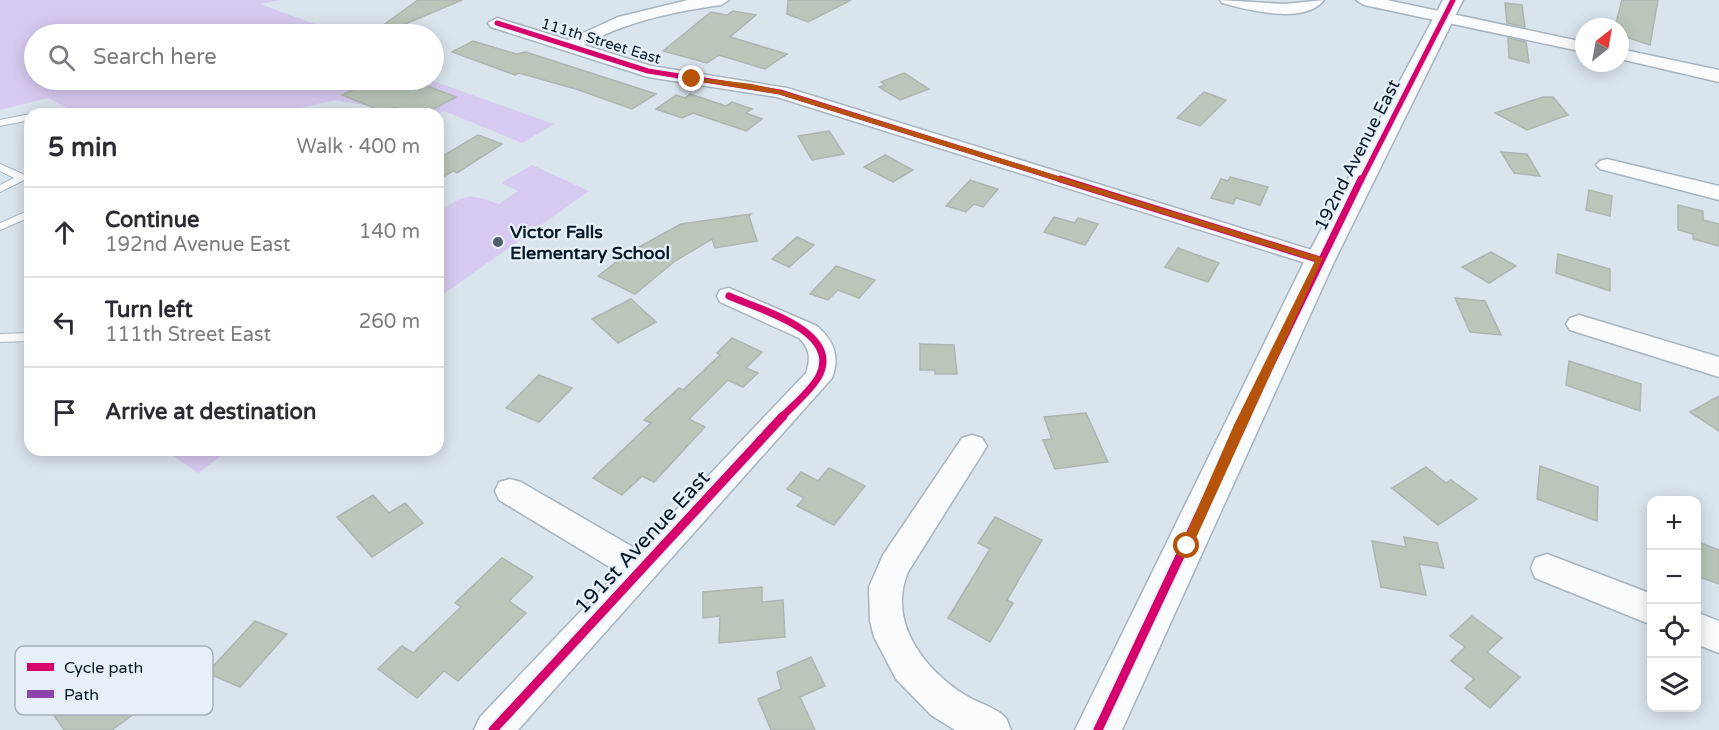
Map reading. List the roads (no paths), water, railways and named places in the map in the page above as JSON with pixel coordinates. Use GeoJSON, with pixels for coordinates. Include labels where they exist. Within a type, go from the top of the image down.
{"type":"FeatureCollection","features":[{"type":"Feature","properties":{"kind":"street"},"geometry":{"type":"LineString","coordinates":[[570,46],[596,32],[637,16],[721,0]]}},
{"type":"Feature","properties":{"kind":"street"},"geometry":{"type":"LineString","coordinates":[[1228,0],[1281,8],[1304,6],[1316,0]]}},
{"type":"Feature","properties":{"kind":"street"},"geometry":{"type":"LineString","coordinates":[[1364,0],[1449,8],[1575,44]]}},
{"type":"Feature","properties":{"kind":"street","name":"192nd Avenue East"},"geometry":{"type":"LineString","coordinates":[[1098,730],[1320,260],[1449,8]]}},
{"type":"Feature","properties":{"kind":"street","name":"111th Street East"},"geometry":{"type":"LineString","coordinates":[[497,23],[648,71],[780,92],[1320,260]]}},
{"type":"Feature","properties":{"kind":"street"},"geometry":{"type":"LineString","coordinates":[[1629,56],[1719,76]]}},
{"type":"Feature","properties":{"kind":"street"},"geometry":{"type":"LineString","coordinates":[[1607,165],[1719,193]]}},
{"type":"Feature","properties":{"kind":"street","name":"191st Avenue East"},"geometry":{"type":"LineString","coordinates":[[493,730],[818,378],[825,363],[824,352],[818,341],[808,332],[729,296]]}},
{"type":"Feature","properties":{"kind":"street"},"geometry":{"type":"LineString","coordinates":[[1579,324],[1719,367]]}},
{"type":"Feature","properties":{"kind":"street"},"geometry":{"type":"LineString","coordinates":[[972,446],[895,565],[886,587],[886,609],[889,631],[904,663],[922,684],[945,703],[992,730]]}},
{"type":"Feature","properties":{"kind":"street"},"geometry":{"type":"LineString","coordinates":[[510,491],[641,569]]}},
{"type":"Feature","properties":{"kind":"street"},"geometry":{"type":"LineString","coordinates":[[1547,568],[1647,608]]}},
{"type":"Feature","properties":{"kind":"street"},"geometry":{"type":"LineString","coordinates":[[1701,630],[1719,637]]}},
{"type":"Feature","properties":{"kind":"lane"},"geometry":{"type":"LineString","coordinates":[[0,123],[24,118]]}},
{"type":"Feature","properties":{"kind":"lane"},"geometry":{"type":"LineString","coordinates":[[0,167],[23,178],[0,189]]}},
{"type":"Feature","properties":{"kind":"lane"},"geometry":{"type":"LineString","coordinates":[[0,227],[24,216]]}},
{"type":"Feature","properties":{"kind":"lane"},"geometry":{"type":"LineString","coordinates":[[0,338],[24,337]]}},
{"type":"Feature","properties":{"kind":"place","name":"Victor Falls Elementary School"},"geometry":{"type":"Point","coordinates":[498,242]}}]}
